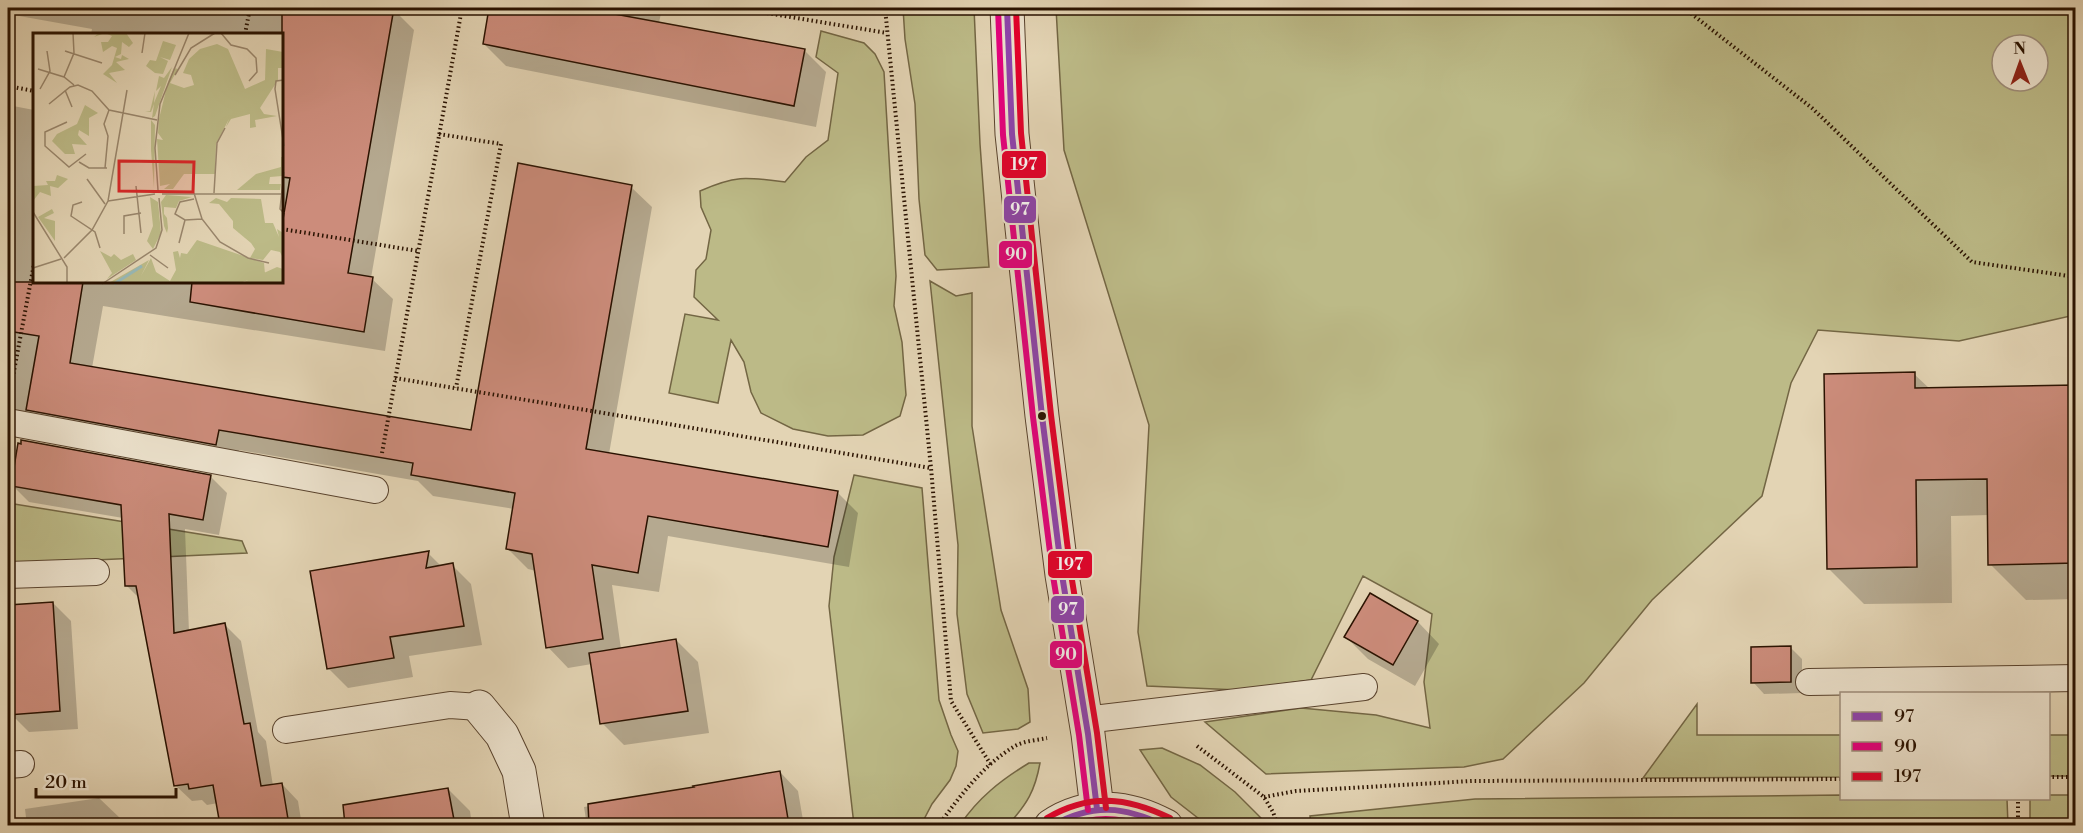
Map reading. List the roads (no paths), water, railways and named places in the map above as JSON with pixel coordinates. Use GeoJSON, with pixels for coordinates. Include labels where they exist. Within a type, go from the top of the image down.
{"type":"FeatureCollection","features":[{"type":"Feature","properties":{"kind":"street"},"geometry":{"type":"LineString","coordinates":[[1007,8],[1012,134],[1042,416],[1062,575],[1097,809]]}},
{"type":"Feature","properties":{"kind":"street"},"geometry":{"type":"LineString","coordinates":[[479,707],[502,735],[519,771],[528,825]]}},
{"type":"Feature","properties":{"kind":"street"},"geometry":{"type":"LineString","coordinates":[[1051,825],[1077,812],[1115,808],[1133,811],[1166,825]]}},
{"type":"Feature","properties":{"kind":"lane"},"geometry":{"type":"LineString","coordinates":[[8,422],[375,490]]}},
{"type":"Feature","properties":{"kind":"lane"},"geometry":{"type":"LineString","coordinates":[[8,575],[96,572]]}},
{"type":"Feature","properties":{"kind":"lane"},"geometry":{"type":"LineString","coordinates":[[1809,682],[2076,678]]}},
{"type":"Feature","properties":{"kind":"lane"},"geometry":{"type":"LineString","coordinates":[[1085,720],[1364,687]]}},
{"type":"Feature","properties":{"kind":"lane"},"geometry":{"type":"LineString","coordinates":[[286,730],[450,705],[479,707]]}}]}
